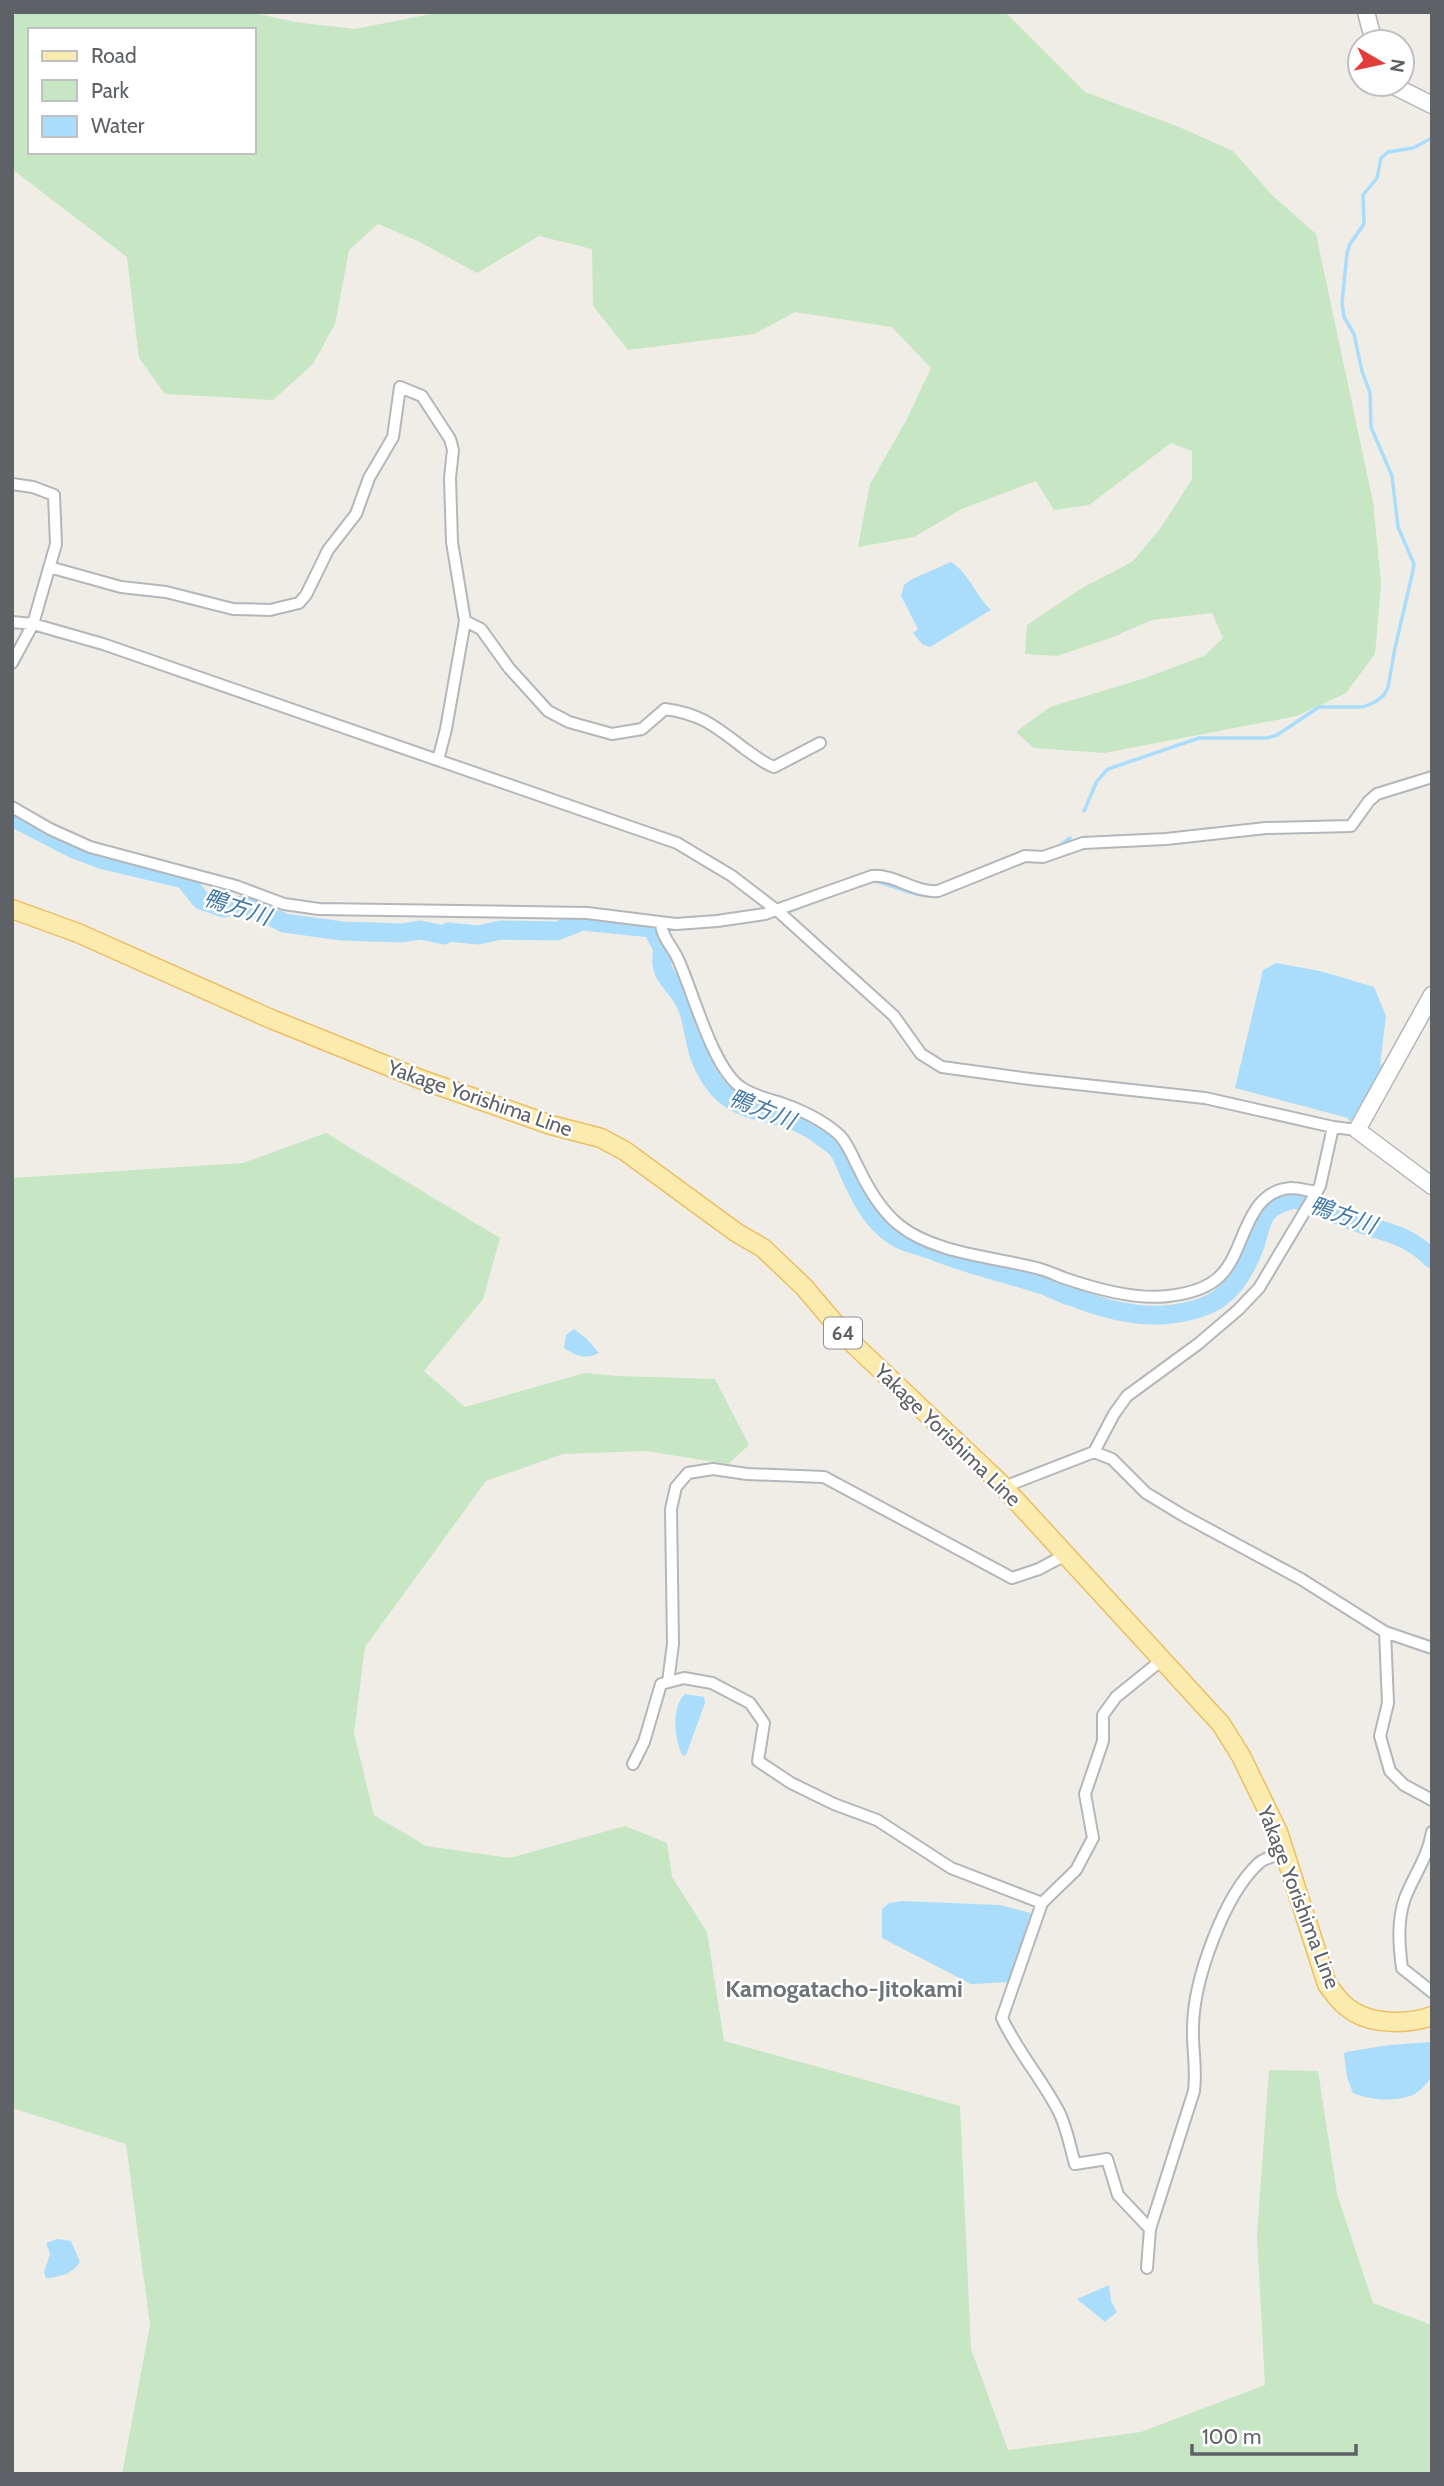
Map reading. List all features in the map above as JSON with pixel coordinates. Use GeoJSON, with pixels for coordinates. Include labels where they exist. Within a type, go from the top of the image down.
{"type":"FeatureCollection","features":[{"type":"Feature","properties":{"kind":"main road"},"geometry":{"type":"LineString","coordinates":[[1416,97],[1432,105]]}},
{"type":"Feature","properties":{"kind":"main road","name":"Yakage Yorishima Line"},"geometry":{"type":"LineString","coordinates":[[12,909],[88,937],[271,1019],[420,1079],[551,1125],[601,1138],[625,1151],[737,1233],[763,1248],[804,1287],[848,1339],[1004,1487],[1221,1724],[1241,1756],[1278,1832],[1328,1984],[1339,2000],[1356,2014],[1380,2020],[1403,2021],[1432,2016]]}},
{"type":"Feature","properties":{"kind":"main road"},"geometry":{"type":"LineString","coordinates":[[1432,995],[1356,1130],[1432,1186]]}},
{"type":"Feature","properties":{"kind":"street"},"geometry":{"type":"LineString","coordinates":[[50,567],[121,587],[166,592],[233,609],[270,610],[299,603],[306,595],[328,550],[356,514],[369,478],[393,438],[400,387],[422,396],[450,439],[453,450],[450,478],[452,542],[465,621],[438,760]]}},
{"type":"Feature","properties":{"kind":"street"},"geometry":{"type":"LineString","coordinates":[[12,484],[33,487],[54,495],[56,544],[33,624],[12,663]]}},
{"type":"Feature","properties":{"kind":"street"},"geometry":{"type":"LineString","coordinates":[[465,621],[481,629],[509,668],[548,711],[569,722],[612,734],[642,729],[665,709],[688,712],[708,722],[763,762],[774,766],[820,743]]}},
{"type":"Feature","properties":{"kind":"street"},"geometry":{"type":"LineString","coordinates":[[12,622],[33,624],[142,657],[677,844],[733,876],[781,914],[894,1016],[921,1054],[942,1067],[1195,1097],[1356,1130]]}},
{"type":"Feature","properties":{"kind":"street"},"geometry":{"type":"LineString","coordinates":[[12,807],[50,829],[90,847],[236,886],[284,904],[319,909],[587,913],[661,927],[781,914],[864,877],[890,878],[928,891],[938,891],[1025,856],[1043,857],[1083,843],[1166,839],[1266,828],[1351,826],[1377,794],[1432,777]]}},
{"type":"Feature","properties":{"kind":"street"},"geometry":{"type":"LineString","coordinates":[[661,927],[677,956],[718,1056],[731,1079],[753,1094],[818,1119],[840,1135],[867,1186],[898,1224],[943,1246],[1042,1269],[1065,1279],[1126,1294],[1167,1296],[1199,1289],[1220,1276],[1232,1261],[1249,1220],[1268,1197],[1291,1188],[1315,1196]]}},
{"type":"Feature","properties":{"kind":"street"},"geometry":{"type":"LineString","coordinates":[[1004,1487],[1094,1452],[1127,1396],[1198,1345],[1238,1310],[1259,1287],[1315,1196],[1320,1186],[1333,1127]]}},
{"type":"Feature","properties":{"kind":"street"},"geometry":{"type":"LineString","coordinates":[[1094,1452],[1112,1459],[1146,1493],[1184,1516],[1301,1579],[1385,1632],[1432,1648]]}},
{"type":"Feature","properties":{"kind":"street"},"geometry":{"type":"LineString","coordinates":[[668,1682],[673,1644],[671,1509],[676,1487],[688,1474],[713,1469],[747,1474],[824,1477],[1012,1578],[1039,1569],[1065,1555]]}},
{"type":"Feature","properties":{"kind":"street"},"geometry":{"type":"LineString","coordinates":[[1385,1632],[1388,1703],[1380,1736],[1390,1771],[1404,1785],[1432,1800]]}},
{"type":"Feature","properties":{"kind":"street"},"geometry":{"type":"LineString","coordinates":[[1150,2229],[1118,2196],[1107,2159],[1075,2164],[1060,2114],[1012,2039],[1002,2018],[1042,1903],[1076,1870],[1093,1838],[1084,1794],[1103,1741],[1103,1715],[1116,1698],[1163,1659]]}},
{"type":"Feature","properties":{"kind":"street"},"geometry":{"type":"LineString","coordinates":[[633,1764],[644,1742],[661,1684],[684,1678],[712,1683],[751,1703],[764,1723],[758,1761],[791,1783],[834,1804],[877,1820],[951,1868],[1042,1903]]}},
{"type":"Feature","properties":{"kind":"street"},"geometry":{"type":"LineString","coordinates":[[1432,1832],[1420,1871],[1405,1899],[1398,1937],[1402,1968],[1432,1992]]}},
{"type":"Feature","properties":{"kind":"street"},"geometry":{"type":"LineString","coordinates":[[1147,2268],[1150,2229],[1194,2091],[1197,2069],[1193,2027],[1196,1993],[1215,1933],[1240,1887],[1261,1861],[1284,1853]]}},
{"type":"Feature","properties":{"kind":"green space"},"geometry":{"type":"Polygon","coordinates":[[[12,12],[250,12],[295,22],[355,29],[441,12],[1005,12],[1085,92],[1179,127],[1233,151],[1273,196],[1316,234],[1373,502],[1381,583],[1375,654],[1346,693],[1297,716],[1104,753],[1034,748],[1016,732],[1050,707],[1142,679],[1204,656],[1223,638],[1212,613],[1152,620],[1057,656],[1025,654],[1027,625],[1082,588],[1132,562],[1160,529],[1192,479],[1192,451],[1171,443],[1089,505],[1054,510],[1036,481],[962,509],[914,537],[858,547],[870,484],[907,419],[931,368],[892,327],[795,312],[754,334],[628,350],[593,306],[592,249],[539,236],[477,273],[418,241],[378,224],[349,250],[335,324],[313,364],[273,400],[165,394],[139,358],[127,257],[12,169],[12,12]]]}},
{"type":"Feature","properties":{"kind":"green space"},"geometry":{"type":"Polygon","coordinates":[[[326,1133],[500,1238],[483,1299],[424,1371],[465,1407],[585,1373],[715,1379],[749,1445],[728,1464],[646,1451],[563,1454],[486,1481],[365,1647],[354,1733],[374,1815],[426,1846],[510,1858],[625,1826],[667,1843],[672,1877],[707,1932],[724,2041],[960,2106],[971,2349],[1008,2450],[1141,2432],[1265,2385],[1257,2235],[1269,2070],[1318,2071],[1337,2194],[1373,2303],[1432,2325],[1432,2474],[122,2474],[150,2325],[126,2144],[12,2108],[12,1178],[243,1163],[326,1133]]]}},
{"type":"Feature","properties":{"kind":"water"},"geometry":{"type":"Polygon","coordinates":[[[951,562],[963,572],[991,610],[930,647],[922,644],[913,633],[918,629],[901,596],[904,585],[912,579],[951,562]]]}},
{"type":"Feature","properties":{"kind":"water"},"geometry":{"type":"Polygon","coordinates":[[[1276,963],[1320,971],[1374,987],[1386,1016],[1380,1066],[1393,1054],[1349,1122],[1348,1118],[1235,1088],[1263,970],[1276,963]]]}},
{"type":"Feature","properties":{"kind":"water"},"geometry":{"type":"Polygon","coordinates":[[[574,1329],[599,1353],[581,1356],[564,1348],[566,1335],[574,1329]]]}},
{"type":"Feature","properties":{"kind":"water"},"geometry":{"type":"Polygon","coordinates":[[[685,1694],[704,1697],[705,1703],[686,1755],[683,1756],[675,1724],[678,1707],[685,1694]]]}},
{"type":"Feature","properties":{"kind":"water"},"geometry":{"type":"Polygon","coordinates":[[[902,1901],[1000,1905],[1031,1913],[1024,1934],[1028,1936],[1010,1982],[971,1984],[882,1938],[882,1909],[889,1903],[902,1901]]]}},
{"type":"Feature","properties":{"kind":"water"},"geometry":{"type":"Polygon","coordinates":[[[1432,2042],[1432,2077],[1416,2093],[1389,2100],[1353,2093],[1347,2077],[1346,2052],[1432,2042]]]}},
{"type":"Feature","properties":{"kind":"water"},"geometry":{"type":"Polygon","coordinates":[[[58,2239],[71,2241],[80,2262],[65,2274],[46,2278],[44,2272],[50,2254],[46,2243],[58,2239]]]}},
{"type":"Feature","properties":{"kind":"water"},"geometry":{"type":"Polygon","coordinates":[[[1109,2285],[1111,2301],[1117,2312],[1105,2322],[1077,2299],[1109,2285]]]}},
{"type":"Feature","properties":{"kind":"waterway"},"geometry":{"type":"LineString","coordinates":[[1084,811],[1097,781],[1108,769],[1199,738],[1267,738],[1277,735],[1319,707],[1363,707],[1384,695],[1388,687],[1414,564],[1398,527],[1392,476],[1371,427],[1370,393],[1354,334],[1344,317],[1342,303],[1347,253],[1364,224],[1363,195],[1377,178],[1381,158],[1388,152],[1413,148],[1432,138]]}},
{"type":"Feature","properties":{"kind":"waterway","name":"鴨方川"},"geometry":{"type":"LineString","coordinates":[[12,817],[74,849],[104,860],[184,879],[201,900],[224,908],[251,906],[284,923],[342,931],[402,933],[420,930],[444,935],[448,932],[478,935],[501,930],[557,931],[582,921],[652,928],[663,949],[665,974],[688,1009],[701,1060],[712,1081],[725,1095],[754,1110],[803,1125],[835,1147],[867,1208],[895,1237],[960,1261],[1044,1285],[1092,1304],[1127,1313],[1151,1315],[1181,1313],[1209,1304],[1221,1297],[1239,1277],[1247,1264],[1267,1213],[1276,1206],[1295,1199],[1395,1235],[1423,1250],[1432,1259]]}},
{"type":"Feature","properties":{"kind":"waterway"},"geometry":{"type":"LineString","coordinates":[[1058,847],[1070,838]]}},
{"type":"Feature","properties":{"kind":"waterway"},"geometry":{"type":"LineString","coordinates":[[874,881],[915,894],[937,895]]}},
{"type":"Feature","properties":{"kind":"waterway"},"geometry":{"type":"LineString","coordinates":[[786,913],[811,903]]}},
{"type":"Feature","properties":{"kind":"district","name":"Kamogatacho-Jitokami"},"geometry":{"type":"Point","coordinates":[844,1988]}}]}
